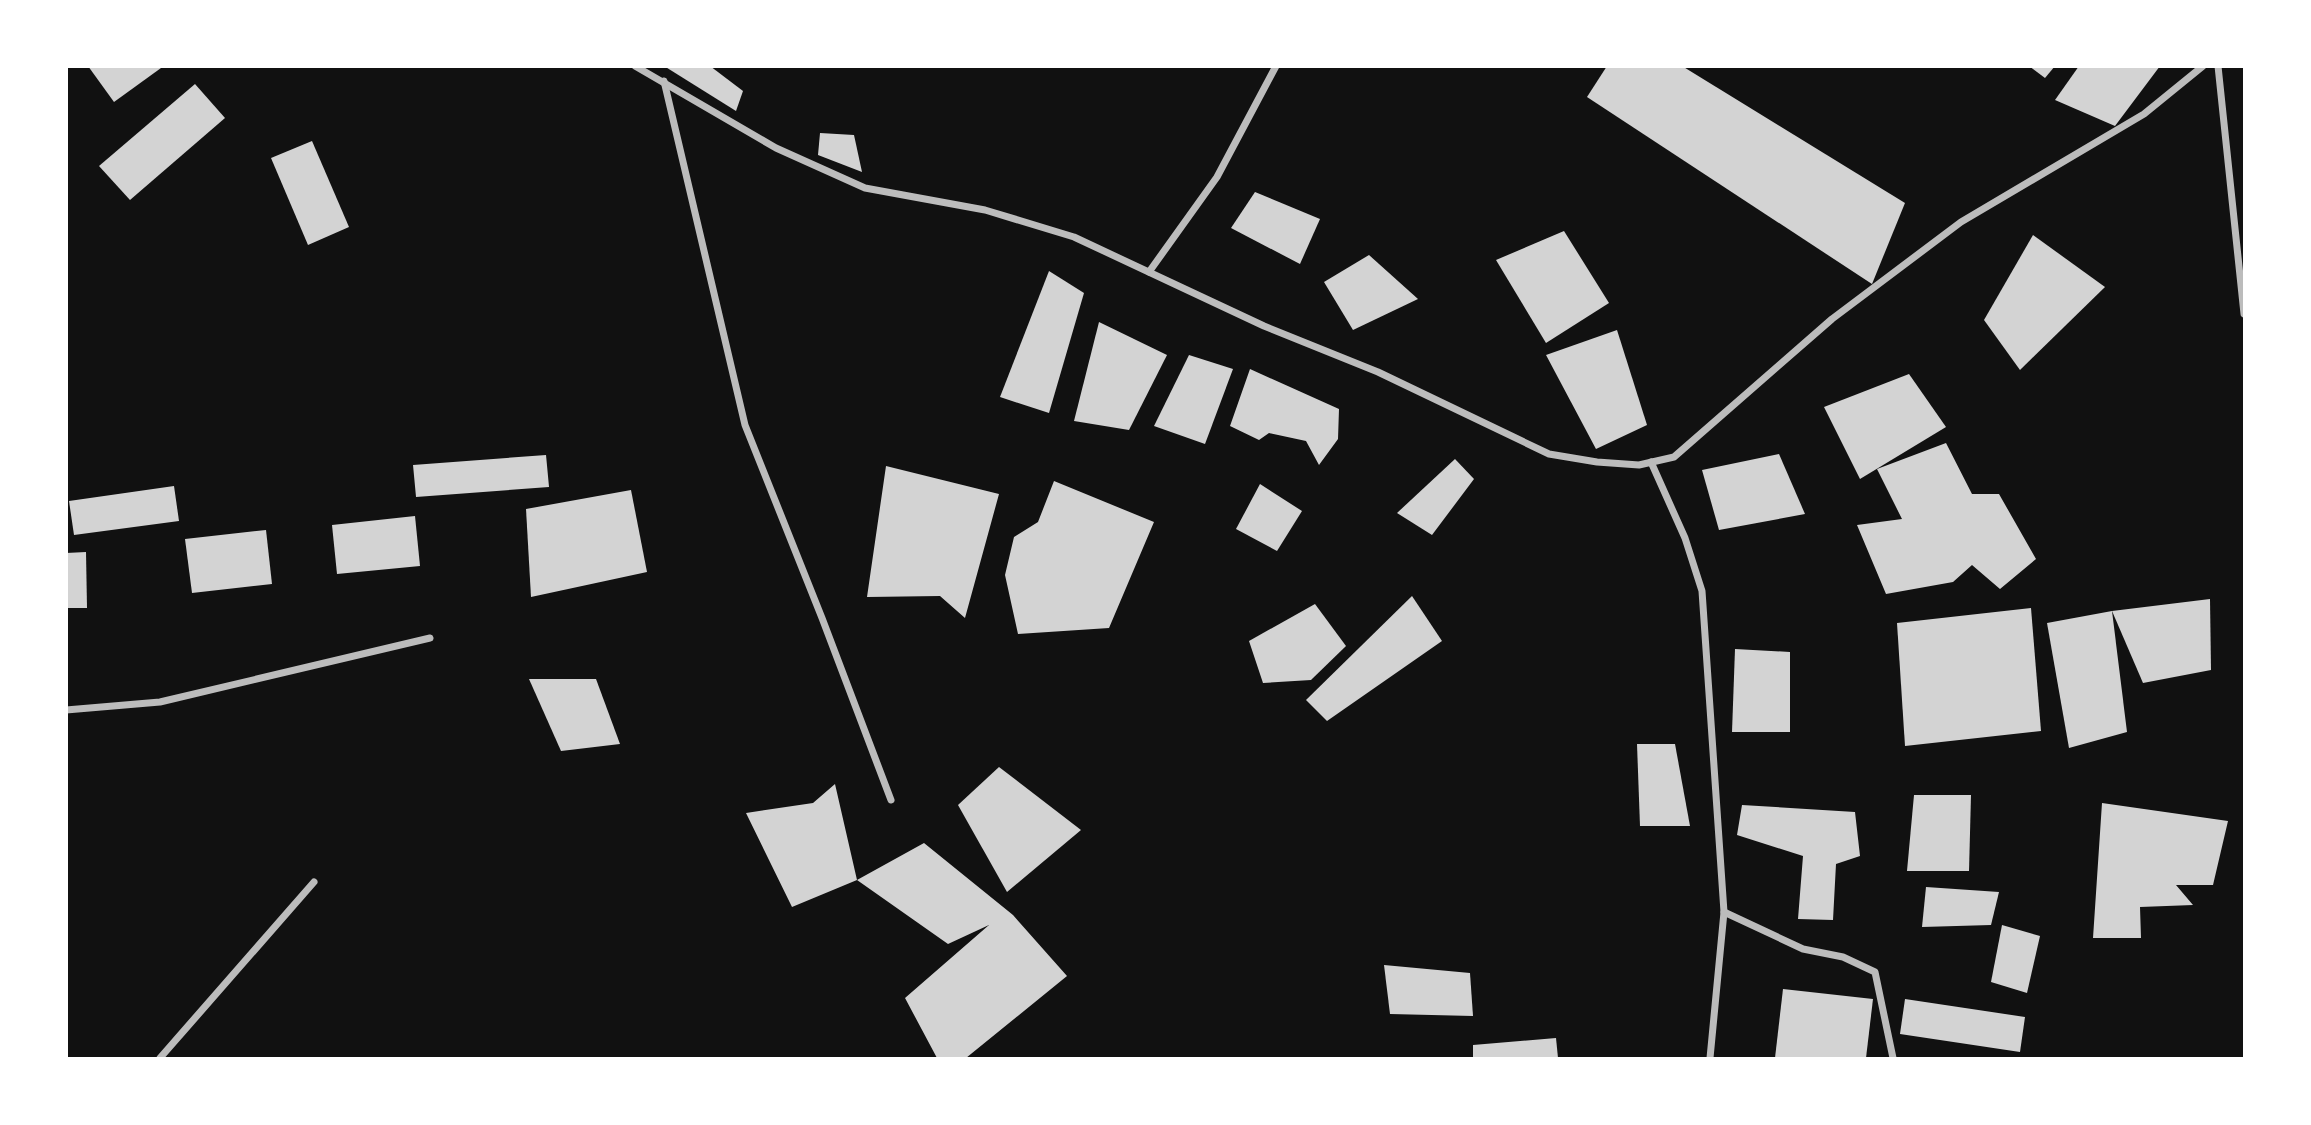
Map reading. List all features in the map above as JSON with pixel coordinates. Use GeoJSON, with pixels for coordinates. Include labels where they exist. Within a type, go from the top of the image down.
{"type":"FeatureCollection","features":[{"type":"Feature","properties":{"kind":"street"},"geometry":{"type":"LineString","coordinates":[[635,66],[776,148],[865,188],[985,210],[1074,237],[1264,326],[1378,372],[1549,454],[1597,462],[1639,465],[1674,457],[1832,319],[1961,222],[2144,114],[2203,66]]}},
{"type":"Feature","properties":{"kind":"street"},"geometry":{"type":"LineString","coordinates":[[1149,272],[1217,177],[1276,66]]}},
{"type":"Feature","properties":{"kind":"street"},"geometry":{"type":"LineString","coordinates":[[2218,66],[2245,314]]}},
{"type":"Feature","properties":{"kind":"street"},"geometry":{"type":"LineString","coordinates":[[664,81],[745,425],[818,606],[891,800]]}},
{"type":"Feature","properties":{"kind":"street"},"geometry":{"type":"LineString","coordinates":[[1651,462],[1685,538],[1702,591],[1724,912],[1710,1059]]}},
{"type":"Feature","properties":{"kind":"street"},"geometry":{"type":"LineString","coordinates":[[66,710],[160,702],[430,638]]}},
{"type":"Feature","properties":{"kind":"street"},"geometry":{"type":"LineString","coordinates":[[160,1059],[314,881]]}},
{"type":"Feature","properties":{"kind":"street"},"geometry":{"type":"LineString","coordinates":[[1724,912],[1803,949],[1843,957],[1875,972],[1893,1059]]}},
{"type":"Feature","properties":{"kind":"building"},"geometry":{"type":"Polygon","coordinates":[[[88,66],[160,66],[161,68],[114,102],[88,66]]]}},
{"type":"Feature","properties":{"kind":"building"},"geometry":{"type":"Polygon","coordinates":[[[664,66],[710,66],[743,91],[736,111],[664,66]]]}},
{"type":"Feature","properties":{"kind":"building"},"geometry":{"type":"Polygon","coordinates":[[[1607,66],[1682,66],[1905,203],[1872,284],[1587,97],[1607,66]]]}},
{"type":"Feature","properties":{"kind":"building"},"geometry":{"type":"Polygon","coordinates":[[[2029,66],[2055,66],[2045,78],[2029,66]]]}},
{"type":"Feature","properties":{"kind":"building"},"geometry":{"type":"Polygon","coordinates":[[[2079,66],[2160,66],[2115,126],[2055,100],[2079,66]]]}},
{"type":"Feature","properties":{"kind":"building"},"geometry":{"type":"Polygon","coordinates":[[[195,84],[225,118],[130,200],[99,166],[195,84]]]}},
{"type":"Feature","properties":{"kind":"building"},"geometry":{"type":"Polygon","coordinates":[[[820,133],[854,135],[862,172],[818,155],[820,133]]]}},
{"type":"Feature","properties":{"kind":"building"},"geometry":{"type":"Polygon","coordinates":[[[312,141],[349,227],[308,245],[271,158],[312,141]]]}},
{"type":"Feature","properties":{"kind":"building"},"geometry":{"type":"Polygon","coordinates":[[[1255,192],[1320,219],[1300,264],[1231,228],[1255,192]]]}},
{"type":"Feature","properties":{"kind":"building"},"geometry":{"type":"Polygon","coordinates":[[[1564,231],[1609,303],[1546,343],[1496,260],[1564,231]]]}},
{"type":"Feature","properties":{"kind":"building"},"geometry":{"type":"Polygon","coordinates":[[[2033,235],[2105,287],[2020,370],[1984,320],[2033,235]]]}},
{"type":"Feature","properties":{"kind":"building"},"geometry":{"type":"Polygon","coordinates":[[[1369,255],[1418,299],[1353,330],[1324,282],[1369,255]]]}},
{"type":"Feature","properties":{"kind":"building"},"geometry":{"type":"Polygon","coordinates":[[[1049,271],[1084,293],[1049,413],[1000,397],[1049,271]]]}},
{"type":"Feature","properties":{"kind":"building"},"geometry":{"type":"Polygon","coordinates":[[[1099,322],[1167,355],[1129,430],[1074,421],[1099,322]]]}},
{"type":"Feature","properties":{"kind":"building"},"geometry":{"type":"Polygon","coordinates":[[[1617,330],[1647,425],[1596,449],[1546,355],[1617,330]]]}},
{"type":"Feature","properties":{"kind":"building"},"geometry":{"type":"Polygon","coordinates":[[[1189,355],[1233,369],[1205,444],[1154,426],[1189,355]]]}},
{"type":"Feature","properties":{"kind":"building"},"geometry":{"type":"Polygon","coordinates":[[[1250,369],[1339,409],[1338,439],[1319,465],[1306,441],[1269,433],[1259,440],[1230,426],[1250,369]]]}},
{"type":"Feature","properties":{"kind":"building"},"geometry":{"type":"Polygon","coordinates":[[[1909,374],[1946,427],[1860,479],[1824,407],[1909,374]]]}},
{"type":"Feature","properties":{"kind":"building"},"geometry":{"type":"Polygon","coordinates":[[[1946,443],[1972,494],[1999,494],[2036,559],[2000,589],[1972,565],[1953,582],[1886,594],[1857,525],[1902,519],[1877,469],[1946,443]]]}},
{"type":"Feature","properties":{"kind":"building"},"geometry":{"type":"Polygon","coordinates":[[[1779,454],[1805,514],[1719,530],[1702,470],[1779,454]]]}},
{"type":"Feature","properties":{"kind":"building"},"geometry":{"type":"Polygon","coordinates":[[[546,455],[549,487],[416,497],[413,465],[546,455]]]}},
{"type":"Feature","properties":{"kind":"building"},"geometry":{"type":"Polygon","coordinates":[[[1455,459],[1474,479],[1432,535],[1397,513],[1455,459]]]}},
{"type":"Feature","properties":{"kind":"building"},"geometry":{"type":"Polygon","coordinates":[[[886,466],[999,494],[965,618],[940,596],[867,597],[886,466]]]}},
{"type":"Feature","properties":{"kind":"building"},"geometry":{"type":"Polygon","coordinates":[[[1054,481],[1154,522],[1109,628],[1018,634],[1005,575],[1014,537],[1038,522],[1054,481]]]}},
{"type":"Feature","properties":{"kind":"building"},"geometry":{"type":"Polygon","coordinates":[[[1260,484],[1302,511],[1277,551],[1236,529],[1260,484]]]}},
{"type":"Feature","properties":{"kind":"building"},"geometry":{"type":"Polygon","coordinates":[[[174,486],[179,521],[74,535],[69,501],[174,486]]]}},
{"type":"Feature","properties":{"kind":"building"},"geometry":{"type":"Polygon","coordinates":[[[631,490],[647,572],[531,597],[526,509],[631,490]]]}},
{"type":"Feature","properties":{"kind":"building"},"geometry":{"type":"Polygon","coordinates":[[[415,516],[420,566],[337,574],[332,525],[415,516]]]}},
{"type":"Feature","properties":{"kind":"building"},"geometry":{"type":"Polygon","coordinates":[[[266,530],[272,584],[192,593],[185,539],[266,530]]]}},
{"type":"Feature","properties":{"kind":"building"},"geometry":{"type":"Polygon","coordinates":[[[86,552],[87,608],[66,608],[66,553],[86,552]]]}},
{"type":"Feature","properties":{"kind":"building"},"geometry":{"type":"Polygon","coordinates":[[[1412,596],[1442,641],[1327,721],[1306,700],[1412,596]]]}},
{"type":"Feature","properties":{"kind":"building"},"geometry":{"type":"Polygon","coordinates":[[[2210,599],[2211,670],[2143,683],[2112,611],[2210,599]]]}},
{"type":"Feature","properties":{"kind":"building"},"geometry":{"type":"Polygon","coordinates":[[[1315,604],[1346,646],[1311,680],[1263,683],[1249,641],[1315,604]]]}},
{"type":"Feature","properties":{"kind":"building"},"geometry":{"type":"Polygon","coordinates":[[[2031,608],[2041,731],[1905,746],[1897,623],[2031,608]]]}},
{"type":"Feature","properties":{"kind":"building"},"geometry":{"type":"Polygon","coordinates":[[[2112,611],[2127,732],[2069,748],[2047,623],[2112,611]]]}},
{"type":"Feature","properties":{"kind":"building"},"geometry":{"type":"Polygon","coordinates":[[[1735,649],[1790,652],[1790,732],[1732,732],[1735,649]]]}},
{"type":"Feature","properties":{"kind":"building"},"geometry":{"type":"Polygon","coordinates":[[[529,679],[596,679],[620,744],[561,751],[529,679]]]}},
{"type":"Feature","properties":{"kind":"building"},"geometry":{"type":"Polygon","coordinates":[[[1637,744],[1675,744],[1690,826],[1640,826],[1637,744]]]}},
{"type":"Feature","properties":{"kind":"building"},"geometry":{"type":"Polygon","coordinates":[[[999,767],[1081,830],[1007,892],[958,805],[999,767]]]}},
{"type":"Feature","properties":{"kind":"building"},"geometry":{"type":"Polygon","coordinates":[[[835,784],[857,880],[792,907],[746,813],[813,803],[835,784]]]}},
{"type":"Feature","properties":{"kind":"building"},"geometry":{"type":"Polygon","coordinates":[[[1914,795],[1971,795],[1969,871],[1907,871],[1914,795]]]}},
{"type":"Feature","properties":{"kind":"building"},"geometry":{"type":"Polygon","coordinates":[[[2102,803],[2228,821],[2213,885],[2176,885],[2193,905],[2140,907],[2141,938],[2093,938],[2102,803]]]}},
{"type":"Feature","properties":{"kind":"building"},"geometry":{"type":"Polygon","coordinates":[[[1742,805],[1855,812],[1860,856],[1836,864],[1833,920],[1798,919],[1803,856],[1737,835],[1742,805]]]}},
{"type":"Feature","properties":{"kind":"building"},"geometry":{"type":"Polygon","coordinates":[[[924,843],[1013,915],[1067,976],[966,1058],[937,1058],[905,998],[989,925],[948,944],[857,880],[924,843]]]}},
{"type":"Feature","properties":{"kind":"building"},"geometry":{"type":"Polygon","coordinates":[[[1926,887],[1999,892],[1991,925],[1922,927],[1926,887]]]}},
{"type":"Feature","properties":{"kind":"building"},"geometry":{"type":"Polygon","coordinates":[[[2002,925],[2040,936],[2027,993],[1991,982],[2002,925]]]}},
{"type":"Feature","properties":{"kind":"building"},"geometry":{"type":"Polygon","coordinates":[[[1384,965],[1470,973],[1473,1016],[1390,1014],[1384,965]]]}},
{"type":"Feature","properties":{"kind":"building"},"geometry":{"type":"Polygon","coordinates":[[[1783,989],[1873,999],[1866,1058],[1775,1058],[1783,989]]]}},
{"type":"Feature","properties":{"kind":"building"},"geometry":{"type":"Polygon","coordinates":[[[1905,999],[2025,1017],[2020,1052],[1900,1034],[1905,999]]]}},
{"type":"Feature","properties":{"kind":"building"},"geometry":{"type":"Polygon","coordinates":[[[1556,1038],[1558,1058],[1473,1058],[1473,1045],[1556,1038]]]}}]}
